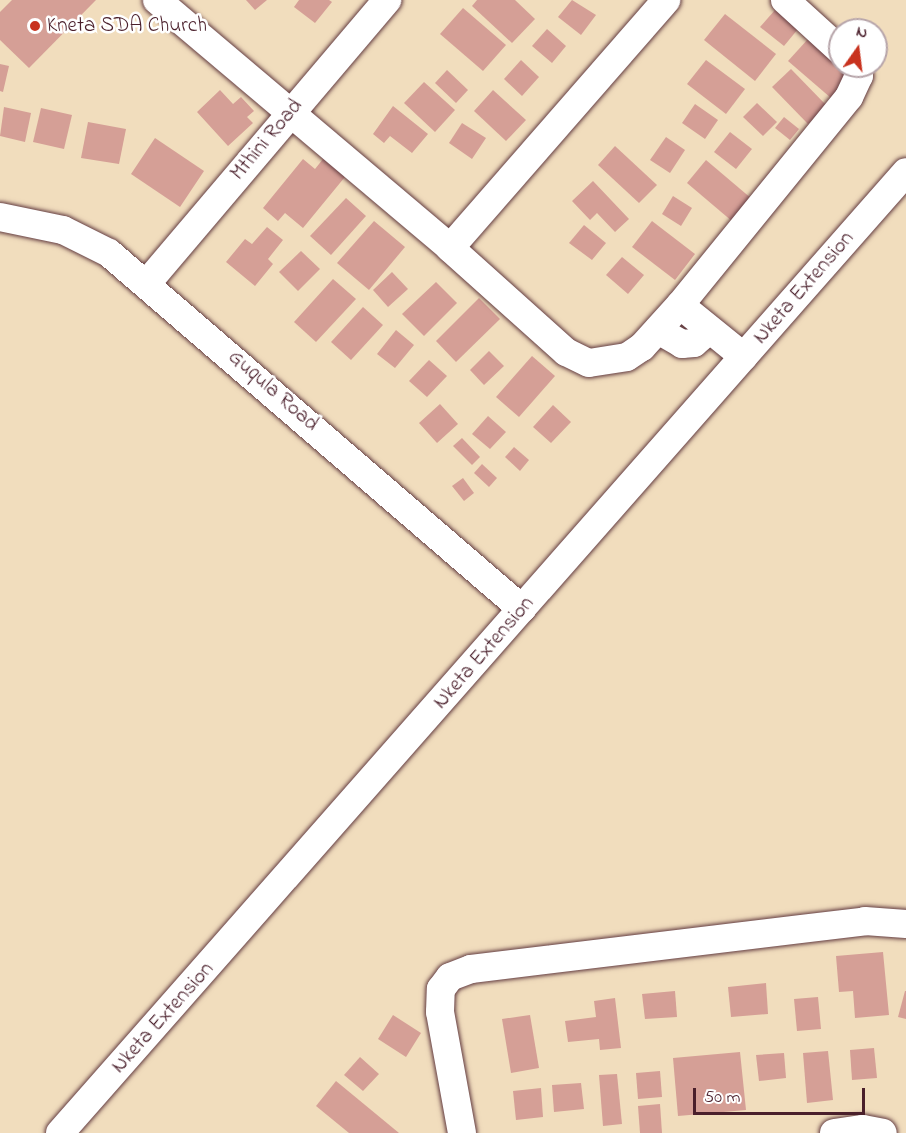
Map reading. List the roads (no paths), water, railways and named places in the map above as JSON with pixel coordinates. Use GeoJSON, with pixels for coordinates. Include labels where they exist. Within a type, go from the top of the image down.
{"type":"FeatureCollection","features":[{"type":"Feature","properties":{"kind":"street"},"geometry":{"type":"LineString","coordinates":[[157,0],[450,248],[566,352],[589,363],[627,357],[658,330],[849,97],[858,78]]}},
{"type":"Feature","properties":{"kind":"street","name":"Mthini Road"},"geometry":{"type":"LineString","coordinates":[[148,282],[387,0]]}},
{"type":"Feature","properties":{"kind":"street"},"geometry":{"type":"LineString","coordinates":[[450,248],[666,0]]}},
{"type":"Feature","properties":{"kind":"street"},"geometry":{"type":"LineString","coordinates":[[785,0],[828,39]]}},
{"type":"Feature","properties":{"kind":"street","name":"Nketa Extension"},"geometry":{"type":"LineString","coordinates":[[60,1133],[906,172]]}},
{"type":"Feature","properties":{"kind":"street","name":"Guqula Road"},"geometry":{"type":"LineString","coordinates":[[0,217],[43,223],[88,240],[148,282],[522,609]]}},
{"type":"Feature","properties":{"kind":"street"},"geometry":{"type":"LineString","coordinates":[[680,305],[744,357]]}},
{"type":"Feature","properties":{"kind":"street"},"geometry":{"type":"LineString","coordinates":[[658,330],[682,344],[694,343],[709,330]]}},
{"type":"Feature","properties":{"kind":"street"},"geometry":{"type":"LineString","coordinates":[[462,1133],[440,1012],[441,989],[450,977],[471,969],[865,921],[906,924]]}},
{"type":"Feature","properties":{"kind":"street"},"geometry":{"type":"LineString","coordinates":[[834,1133],[863,1130],[883,1133]]}},
{"type":"Feature","properties":{"kind":"place","name":"Kneta SDA Church"},"geometry":{"type":"Point","coordinates":[35,26]}}]}
